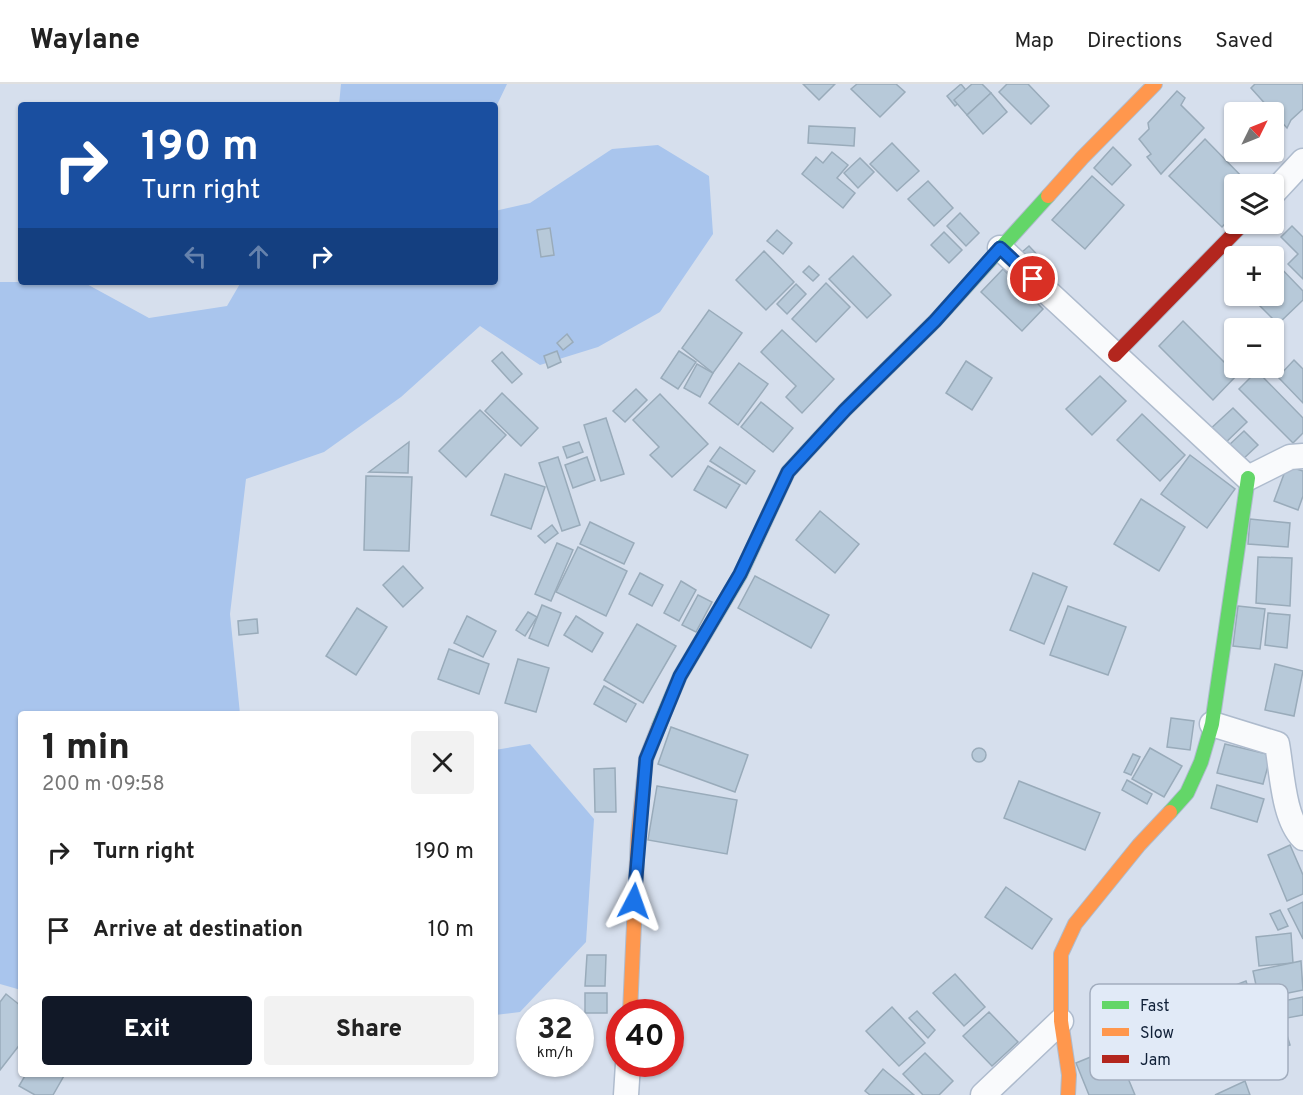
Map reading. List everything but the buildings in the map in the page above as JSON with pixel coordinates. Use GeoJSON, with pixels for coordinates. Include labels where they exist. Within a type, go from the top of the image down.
{"type":"FeatureCollection","features":[{"type":"Feature","properties":{"kind":"street"},"geometry":{"type":"LineString","coordinates":[[631,999],[638,836],[646,759],[680,676],[740,574],[788,472],[845,410],[935,321],[1082,158],[1155,84]]}},
{"type":"Feature","properties":{"kind":"street"},"geometry":{"type":"LineString","coordinates":[[1284,181],[1303,161]]}},
{"type":"Feature","properties":{"kind":"street"},"geometry":{"type":"LineString","coordinates":[[1115,355],[1233,234]]}},
{"type":"Feature","properties":{"kind":"street"},"geometry":{"type":"LineString","coordinates":[[1000,248],[1248,478]]}},
{"type":"Feature","properties":{"kind":"street"},"geometry":{"type":"LineString","coordinates":[[1248,478],[1290,457],[1303,456]]}},
{"type":"Feature","properties":{"kind":"street"},"geometry":{"type":"LineString","coordinates":[[1068,1095],[1068,1075],[1061,1021],[1061,954],[1075,924],[1139,845],[1187,793],[1201,762],[1212,724],[1248,478]]}},
{"type":"Feature","properties":{"kind":"street"},"geometry":{"type":"LineString","coordinates":[[1212,724],[1277,744],[1286,801],[1295,830],[1303,838]]}},
{"type":"Feature","properties":{"kind":"street"},"geometry":{"type":"LineString","coordinates":[[983,1095],[1061,1021]]}},
{"type":"Feature","properties":{"kind":"street"},"geometry":{"type":"LineString","coordinates":[[626,1095],[627,1077]]}},
{"type":"Feature","properties":{"kind":"shaded area"},"geometry":{"type":"Polygon","coordinates":[[[341,84],[507,84],[498,103],[339,102],[341,84]]]}},
{"type":"Feature","properties":{"kind":"shaded area"},"geometry":{"type":"Polygon","coordinates":[[[658,145],[709,176],[713,234],[660,312],[598,347],[540,365],[480,326],[401,397],[324,452],[246,479],[230,614],[240,711],[18,711],[18,989],[0,984],[0,282],[18,282],[18,285],[88,285],[149,318],[227,306],[239,285],[498,285],[498,210],[530,203],[612,149],[658,145]]]}},
{"type":"Feature","properties":{"kind":"shaded area"},"geometry":{"type":"Polygon","coordinates":[[[530,744],[594,819],[586,942],[532,999],[516,999],[516,1012],[498,1015],[498,749],[530,744]]]}},
{"type":"Feature","properties":{"kind":"traffic: fast"},"geometry":{"type":"LineString","coordinates":[[659,726],[680,676],[740,575],[788,472],[845,410],[935,321],[1048,196]]}},
{"type":"Feature","properties":{"kind":"traffic: fast"},"geometry":{"type":"LineString","coordinates":[[1170,812],[1187,793],[1201,762],[1212,724],[1248,478]]}},
{"type":"Feature","properties":{"kind":"traffic: slow"},"geometry":{"type":"LineString","coordinates":[[1048,196],[1155,84]]}},
{"type":"Feature","properties":{"kind":"traffic: slow"},"geometry":{"type":"LineString","coordinates":[[631,999],[638,836],[646,759],[659,726]]}},
{"type":"Feature","properties":{"kind":"traffic: slow"},"geometry":{"type":"LineString","coordinates":[[1068,1095],[1069,1075],[1061,1021],[1061,954],[1075,924],[1139,845],[1170,812]]}},
{"type":"Feature","properties":{"kind":"traffic: jam"},"geometry":{"type":"LineString","coordinates":[[1115,355],[1233,234]]}},
{"type":"Feature","properties":{"kind":"route"},"geometry":{"type":"LineString","coordinates":[[634,901],[646,759],[680,676],[740,574],[788,472],[845,410],[935,321],[1000,248],[1033,279]]}}]}
